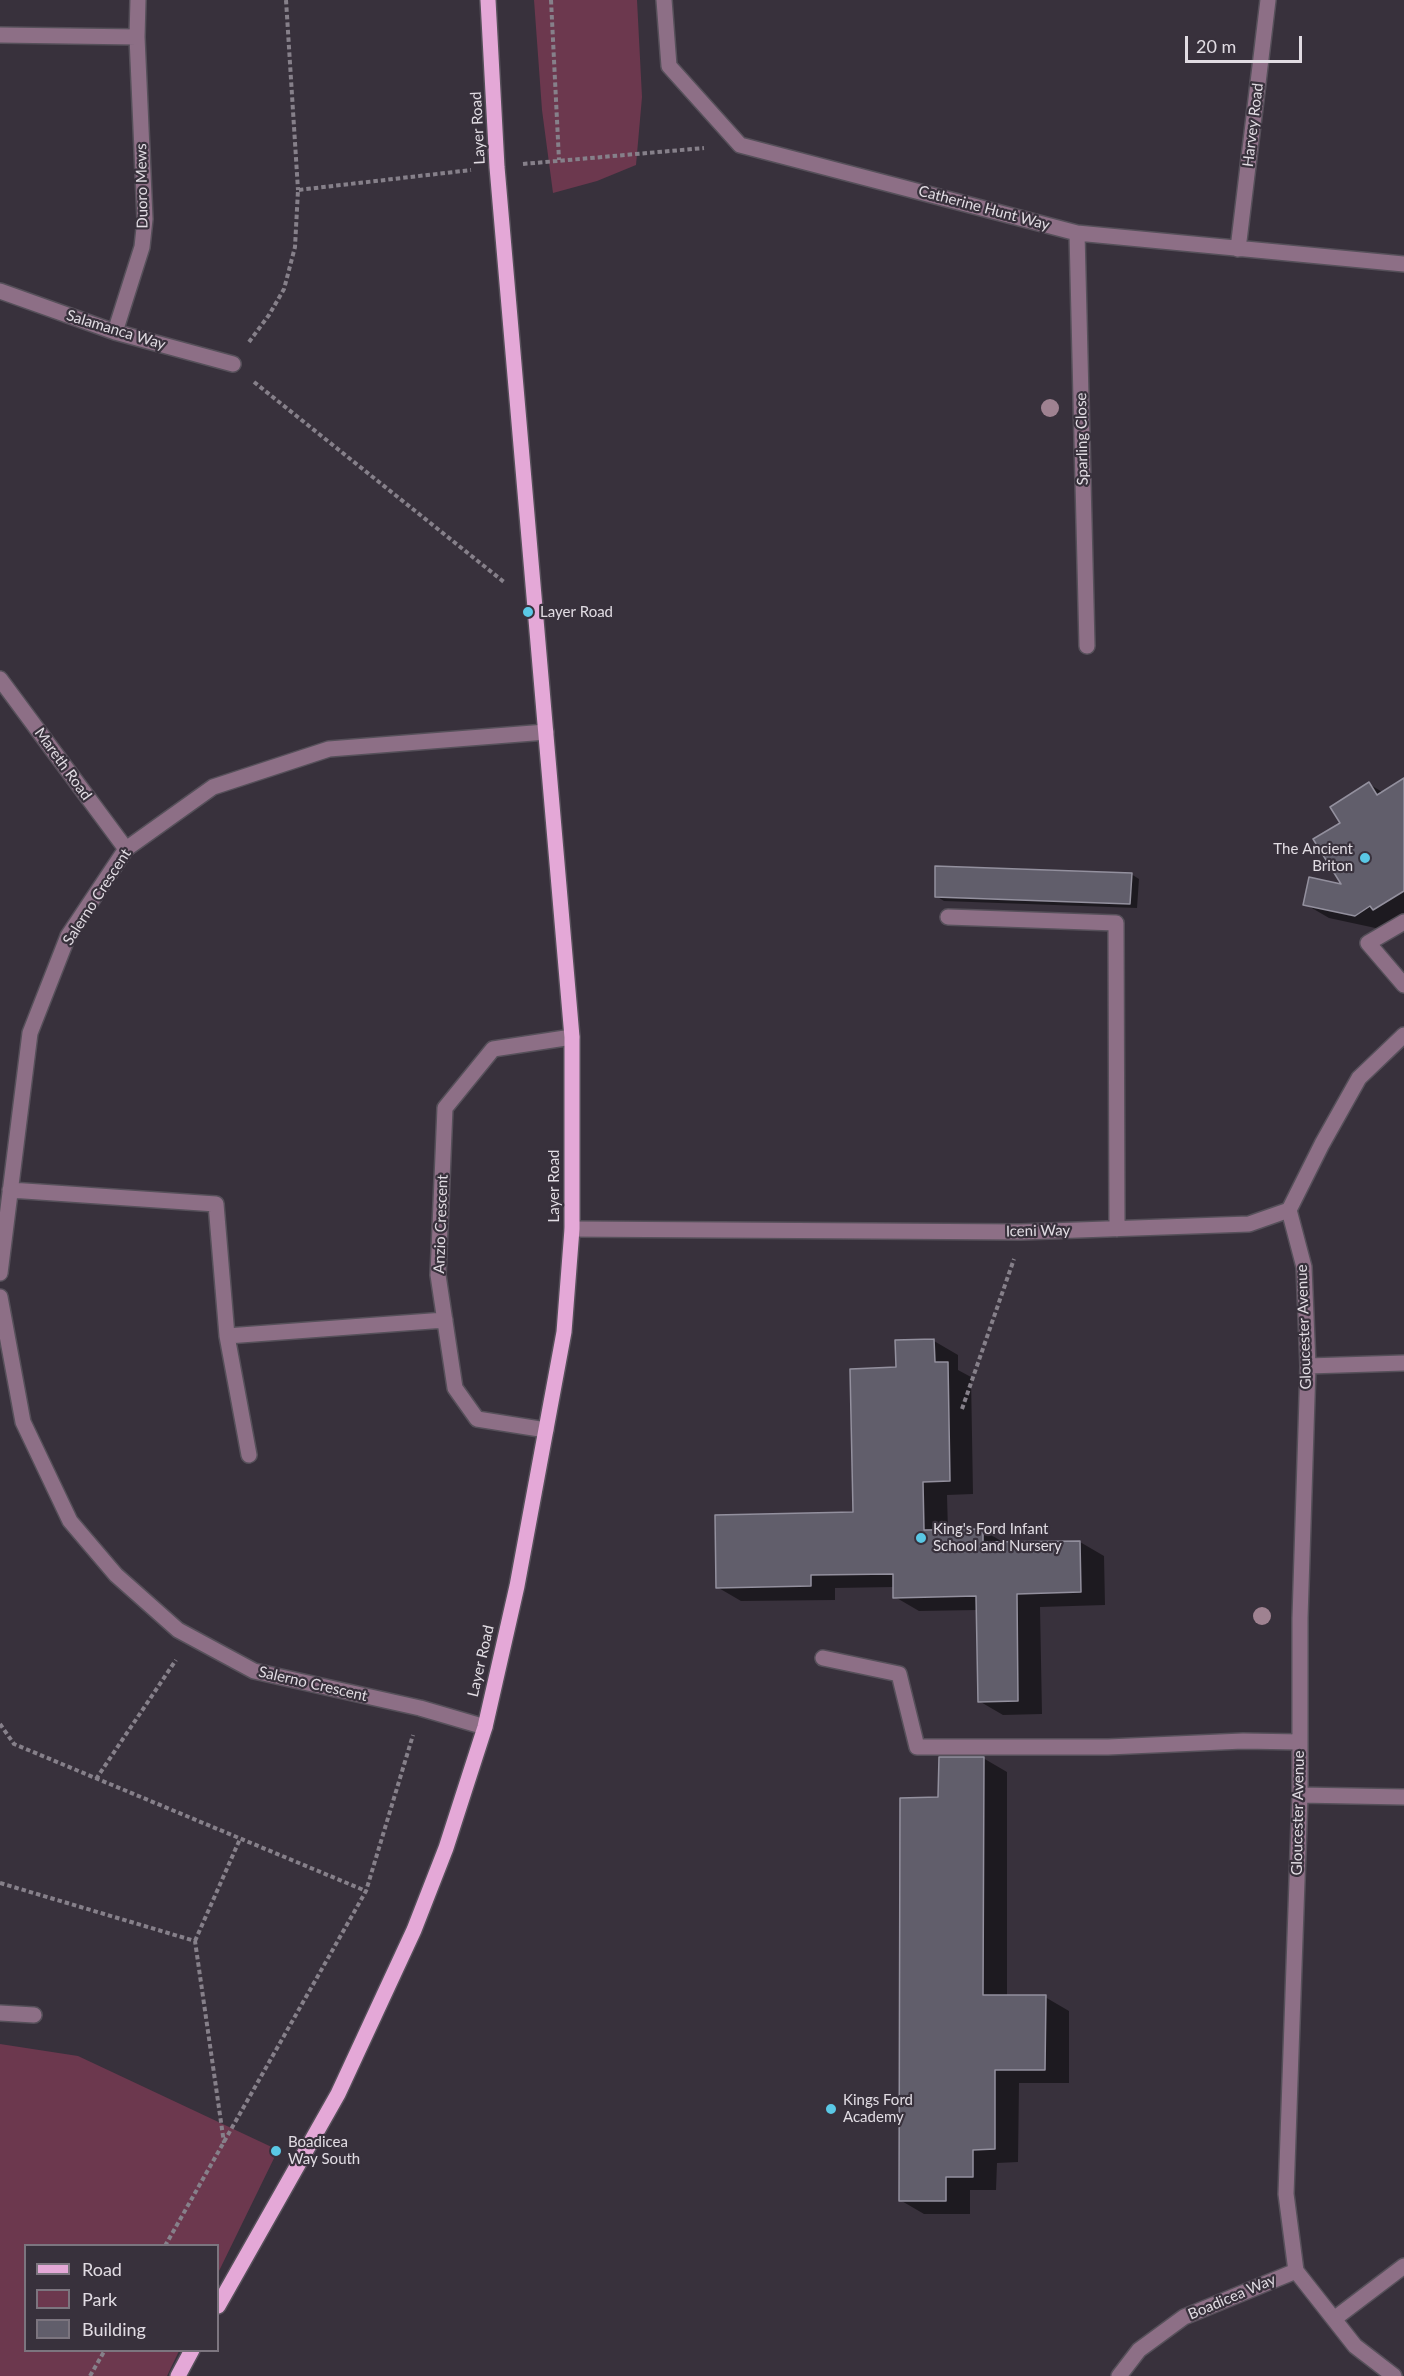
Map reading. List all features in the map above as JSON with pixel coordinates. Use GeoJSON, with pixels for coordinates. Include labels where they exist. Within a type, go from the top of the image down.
{"type":"FeatureCollection","features":[{"type":"Feature","properties":{"kind":"main road","name":"Layer Road"},"geometry":{"type":"LineString","coordinates":[[219,2304],[338,2094],[405,1950],[446,1848],[485,1727],[517,1586],[564,1332],[572,1229],[572,1037],[497,166],[488,0]]}},
{"type":"Feature","properties":{"kind":"main road"},"geometry":{"type":"LineString","coordinates":[[178,2376],[191,2352]]}},
{"type":"Feature","properties":{"kind":"street","name":"Duoro Mews"},"geometry":{"type":"LineString","coordinates":[[115,332],[142,247],[145,219],[137,37],[138,0]]}},
{"type":"Feature","properties":{"kind":"street"},"geometry":{"type":"LineString","coordinates":[[664,0],[669,66],[740,144]]}},
{"type":"Feature","properties":{"kind":"street","name":"Harvey Road"},"geometry":{"type":"LineString","coordinates":[[1238,249],[1268,0]]}},
{"type":"Feature","properties":{"kind":"street"},"geometry":{"type":"LineString","coordinates":[[0,35],[137,37]]}},
{"type":"Feature","properties":{"kind":"street","name":"Catherine Hunt Way"},"geometry":{"type":"LineString","coordinates":[[740,144],[1077,233],[1404,264]]}},
{"type":"Feature","properties":{"kind":"street","name":"Sparling Close"},"geometry":{"type":"LineString","coordinates":[[1077,233],[1087,646]]}},
{"type":"Feature","properties":{"kind":"street","name":"Salamanca Way"},"geometry":{"type":"LineString","coordinates":[[0,291],[115,332],[233,364]]}},
{"type":"Feature","properties":{"kind":"street","name":"Mareth Road"},"geometry":{"type":"LineString","coordinates":[[0,679],[126,849]]}},
{"type":"Feature","properties":{"kind":"street","name":"Salerno Crescent"},"geometry":{"type":"LineString","coordinates":[[0,1273],[30,1034],[68,936],[126,849],[213,787],[328,749],[546,732]]}},
{"type":"Feature","properties":{"kind":"street"},"geometry":{"type":"LineString","coordinates":[[948,917],[1116,923],[1117,1229]]}},
{"type":"Feature","properties":{"kind":"street"},"geometry":{"type":"LineString","coordinates":[[1404,922],[1368,943],[1404,985]]}},
{"type":"Feature","properties":{"kind":"street"},"geometry":{"type":"LineString","coordinates":[[1289,1210],[1359,1078],[1404,1035]]}},
{"type":"Feature","properties":{"kind":"street","name":"Anzio Crescent"},"geometry":{"type":"LineString","coordinates":[[546,1430],[477,1419],[455,1388],[438,1275],[445,1108],[493,1049],[572,1037]]}},
{"type":"Feature","properties":{"kind":"street"},"geometry":{"type":"LineString","coordinates":[[10,1190],[216,1204],[227,1336],[249,1455]]}},
{"type":"Feature","properties":{"kind":"street","name":"Iceni Way"},"geometry":{"type":"LineString","coordinates":[[572,1229],[1021,1233],[1249,1224],[1289,1210]]}},
{"type":"Feature","properties":{"kind":"street","name":"Gloucester Avenue"},"geometry":{"type":"LineString","coordinates":[[1289,1210],[1304,1267],[1308,1366],[1300,1618],[1300,1795],[1286,2194],[1296,2271]]}},
{"type":"Feature","properties":{"kind":"street","name":"Salerno Crescent"},"geometry":{"type":"LineString","coordinates":[[0,1297],[23,1422],[70,1521],[116,1575],[178,1630],[254,1671],[420,1708],[485,1727]]}},
{"type":"Feature","properties":{"kind":"street"},"geometry":{"type":"LineString","coordinates":[[227,1336],[445,1320]]}},
{"type":"Feature","properties":{"kind":"street"},"geometry":{"type":"LineString","coordinates":[[1308,1366],[1404,1363]]}},
{"type":"Feature","properties":{"kind":"street"},"geometry":{"type":"LineString","coordinates":[[823,1658],[899,1674],[917,1747],[1108,1747],[1243,1741],[1300,1742]]}},
{"type":"Feature","properties":{"kind":"street"},"geometry":{"type":"LineString","coordinates":[[1300,1795],[1404,1797]]}},
{"type":"Feature","properties":{"kind":"street"},"geometry":{"type":"LineString","coordinates":[[0,2013],[34,2015]]}},
{"type":"Feature","properties":{"kind":"street"},"geometry":{"type":"LineString","coordinates":[[1334,2319],[1404,2266]]}},
{"type":"Feature","properties":{"kind":"street"},"geometry":{"type":"LineString","coordinates":[[1296,2271],[1355,2346],[1394,2376]]}},
{"type":"Feature","properties":{"kind":"street","name":"Boadicea Way"},"geometry":{"type":"LineString","coordinates":[[1119,2376],[1139,2350],[1184,2318],[1296,2271]]}},
{"type":"Feature","properties":{"kind":"path"},"geometry":{"type":"LineString","coordinates":[[286,0],[298,190],[295,246],[284,289],[269,315],[233,364],[535,607]]}},
{"type":"Feature","properties":{"kind":"path"},"geometry":{"type":"LineString","coordinates":[[551,0],[559,160]]}},
{"type":"Feature","properties":{"kind":"path"},"geometry":{"type":"LineString","coordinates":[[298,190],[497,166],[740,144]]}},
{"type":"Feature","properties":{"kind":"path"},"geometry":{"type":"LineString","coordinates":[[962,1409],[1011,1273],[1021,1233]]}},
{"type":"Feature","properties":{"kind":"path"},"geometry":{"type":"LineString","coordinates":[[96,1779],[191,1637]]}},
{"type":"Feature","properties":{"kind":"path"},"geometry":{"type":"LineString","coordinates":[[166,2244],[366,1891],[420,1708]]}},
{"type":"Feature","properties":{"kind":"path"},"geometry":{"type":"LineString","coordinates":[[0,1724],[14,1744],[366,1891]]}},
{"type":"Feature","properties":{"kind":"path"},"geometry":{"type":"LineString","coordinates":[[224,2144],[195,1941],[240,1839]]}},
{"type":"Feature","properties":{"kind":"path"},"geometry":{"type":"LineString","coordinates":[[0,1883],[195,1941]]}},
{"type":"Feature","properties":{"kind":"path"},"geometry":{"type":"LineString","coordinates":[[90,2376],[104,2352]]}},
{"type":"Feature","properties":{"kind":"green space"},"geometry":{"type":"Polygon","coordinates":[[[534,0],[637,0],[642,97],[636,165],[597,181],[553,193],[542,110],[534,0]]]}},
{"type":"Feature","properties":{"kind":"green space"},"geometry":{"type":"Polygon","coordinates":[[[0,2044],[78,2056],[278,2150],[219,2271],[219,2244],[24,2244],[24,2352],[179,2352],[167,2376],[0,2376],[0,2044]]]}},
{"type":"Feature","properties":{"kind":"building","name":"The Ancient Briton"},"geometry":{"type":"Polygon","coordinates":[[[1404,778],[1404,891],[1373,910],[1370,906],[1355,916],[1303,905],[1309,877],[1341,884],[1313,839],[1340,823],[1330,807],[1369,782],[1377,795],[1404,778]]]}},
{"type":"Feature","properties":{"kind":"building"},"geometry":{"type":"Polygon","coordinates":[[[935,866],[1132,873],[1130,904],[935,897],[935,866]]]}},
{"type":"Feature","properties":{"kind":"building"},"geometry":{"type":"Polygon","coordinates":[[[934,1339],[935,1362],[948,1362],[950,1481],[923,1482],[924,1530],[983,1529],[983,1542],[1080,1541],[1081,1592],[1017,1594],[1018,1701],[978,1702],[976,1596],[893,1598],[893,1574],[811,1575],[811,1586],[716,1588],[715,1515],[853,1512],[850,1369],[896,1367],[895,1340],[934,1339]]]}},
{"type":"Feature","properties":{"kind":"building"},"geometry":{"type":"Polygon","coordinates":[[[939,1757],[984,1757],[983,1995],[1046,1995],[1045,2070],[995,2070],[995,2149],[973,2150],[973,2177],[946,2177],[946,2201],[899,2201],[900,1798],[938,1797],[939,1757]]]}},
{"type":"Feature","properties":{"kind":"place","name":"Layer Road"},"geometry":{"type":"Point","coordinates":[528,612]}},
{"type":"Feature","properties":{"kind":"place","name":"The Ancient Briton"},"geometry":{"type":"Point","coordinates":[1365,858]}},
{"type":"Feature","properties":{"kind":"place","name":"King's Ford Infant School and Nursery"},"geometry":{"type":"Point","coordinates":[921,1538]}},
{"type":"Feature","properties":{"kind":"place","name":"Kings Ford Academy"},"geometry":{"type":"Point","coordinates":[831,2109]}},
{"type":"Feature","properties":{"kind":"place","name":"Boadicea Way South"},"geometry":{"type":"Point","coordinates":[276,2151]}}]}
